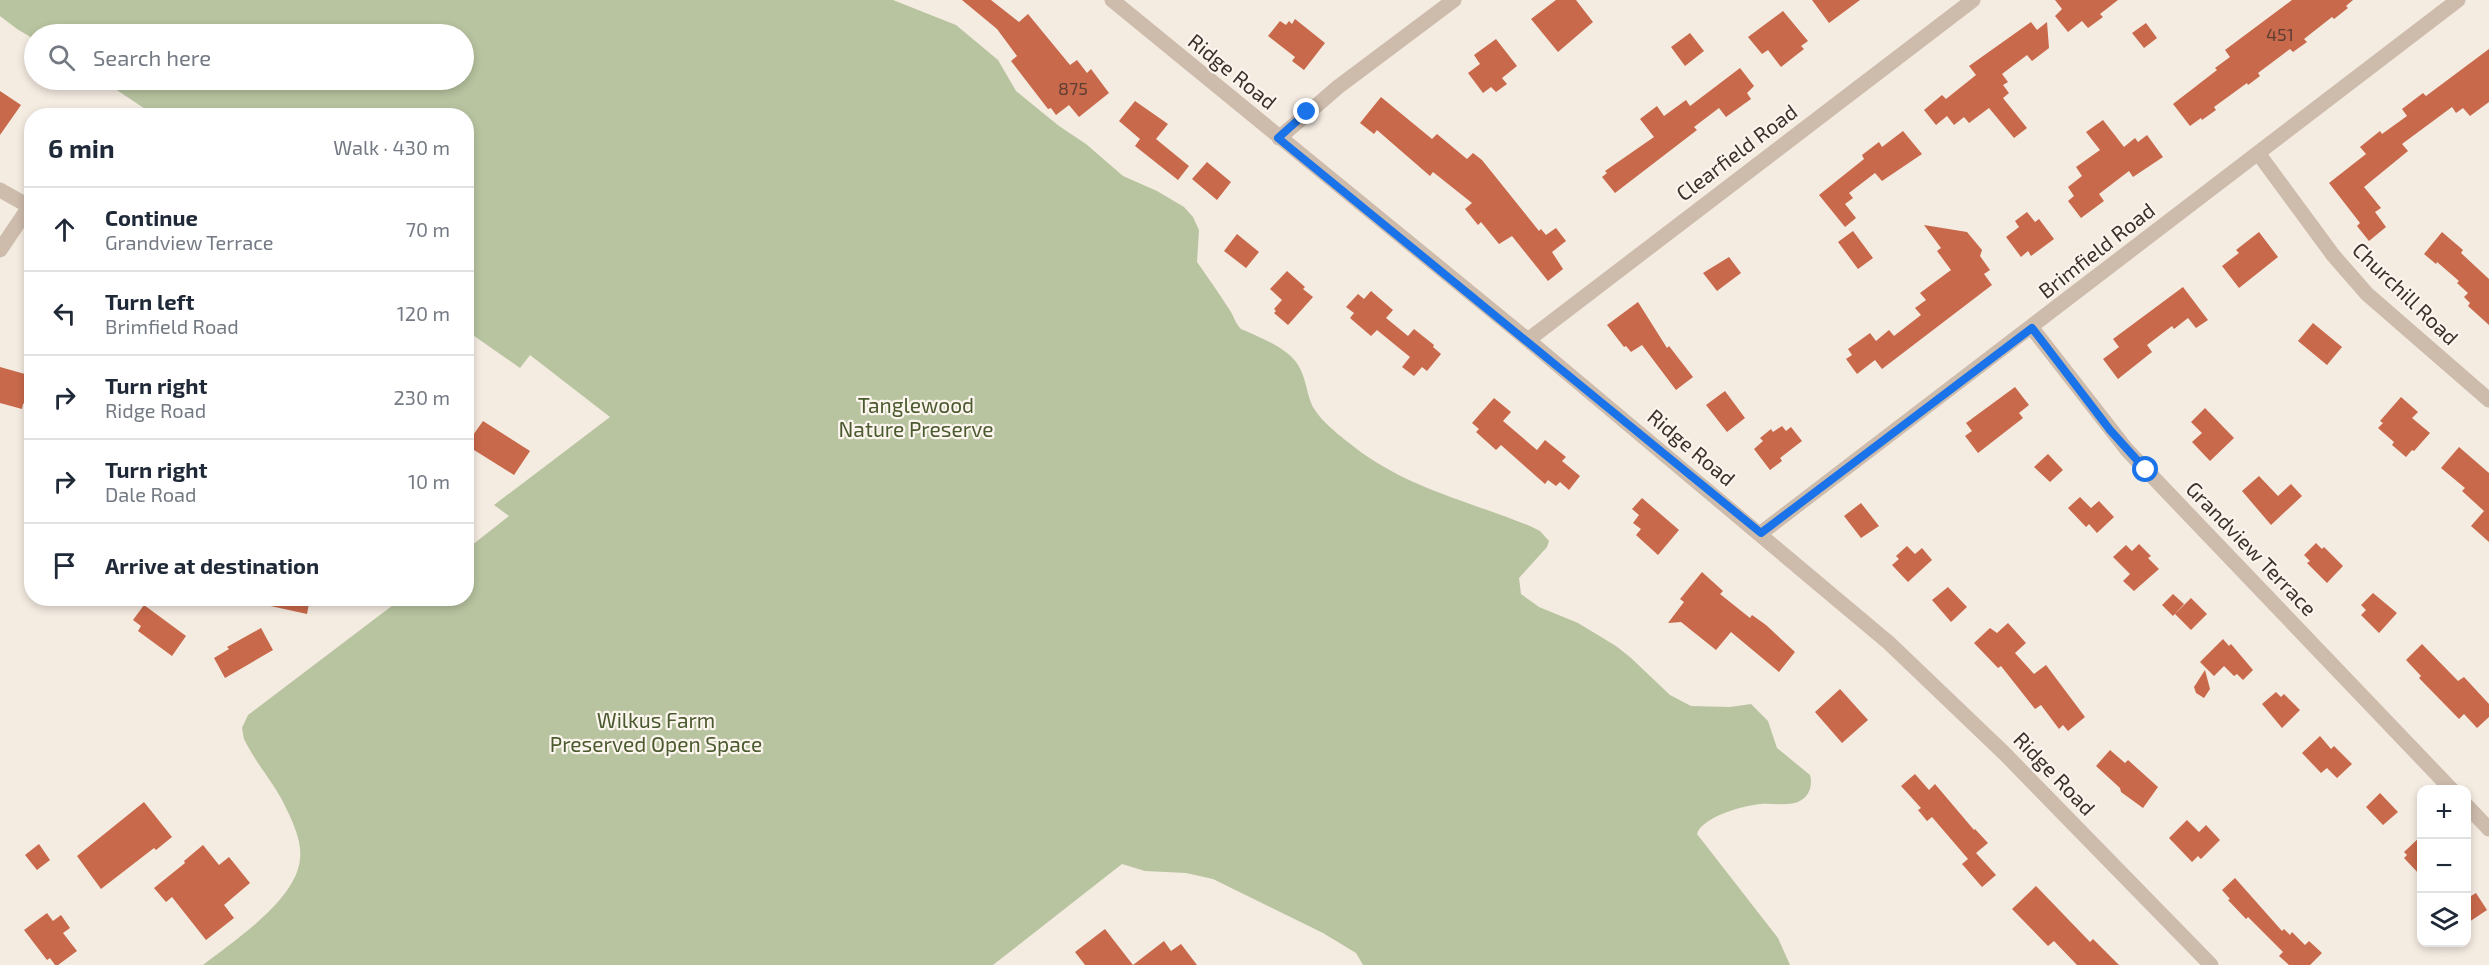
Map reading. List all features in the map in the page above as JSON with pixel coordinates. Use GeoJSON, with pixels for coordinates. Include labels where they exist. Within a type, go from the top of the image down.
{"type":"FeatureCollection","features":[{"type":"Feature","properties":{"kind":"street","name":"Ridge Road"},"geometry":{"type":"LineString","coordinates":[[1112,0],[1278,138],[1528,340],[1890,643],[1952,702],[2211,965]]}},
{"type":"Feature","properties":{"kind":"street"},"geometry":{"type":"LineString","coordinates":[[1278,138],[1338,87],[1454,0]]}},
{"type":"Feature","properties":{"kind":"street","name":"Clearfield Road"},"geometry":{"type":"LineString","coordinates":[[1528,340],[1973,0]]}},
{"type":"Feature","properties":{"kind":"street","name":"Brimfield Road"},"geometry":{"type":"LineString","coordinates":[[1761,533],[2458,0]]}},
{"type":"Feature","properties":{"kind":"street","name":"Churchill Road"},"geometry":{"type":"LineString","coordinates":[[2258,153],[2349,275],[2367,294],[2489,400]]}},
{"type":"Feature","properties":{"kind":"street"},"geometry":{"type":"LineString","coordinates":[[0,190],[24,204]]}},
{"type":"Feature","properties":{"kind":"street"},"geometry":{"type":"LineString","coordinates":[[0,250],[24,216]]}},
{"type":"Feature","properties":{"kind":"street","name":"Grandview Terrace"},"geometry":{"type":"LineString","coordinates":[[2032,328],[2127,450],[2448,785]]}},
{"type":"Feature","properties":{"kind":"street"},"geometry":{"type":"LineString","coordinates":[[2471,810],[2489,829]]}},
{"type":"Feature","properties":{"kind":"green space"},"geometry":{"type":"Polygon","coordinates":[[[0,0],[893,0],[956,25],[998,60],[1016,91],[1059,126],[1086,144],[1123,176],[1157,191],[1184,207],[1193,217],[1199,230],[1197,262],[1237,324],[1241,329],[1280,348],[1293,359],[1302,373],[1310,400],[1317,413],[1335,431],[1373,460],[1416,483],[1540,531],[1549,541],[1547,547],[1519,578],[1521,594],[1539,607],[1578,623],[1616,646],[1670,695],[1691,706],[1730,707],[1751,704],[1768,721],[1777,748],[1810,775],[1810,787],[1807,794],[1802,800],[1794,803],[1754,805],[1724,813],[1707,822],[1697,834],[1778,938],[1790,965],[1363,965],[1356,953],[1323,933],[1213,879],[1186,873],[1145,871],[1122,864],[993,965],[203,965],[246,932],[275,905],[296,875],[300,859],[299,840],[287,810],[244,739],[242,728],[248,715],[392,606],[474,606],[474,544],[509,516],[494,505],[610,417],[530,355],[520,368],[474,336],[474,108],[144,108],[117,90],[474,90],[474,24],[24,24],[24,33],[0,16],[0,0]]]}},
{"type":"Feature","properties":{"kind":"building"},"geometry":{"type":"Polygon","coordinates":[[[962,0],[991,0],[1019,22],[1028,14],[1070,65],[1077,60],[1087,73],[1091,69],[1109,93],[1079,117],[1069,105],[1056,115],[1051,108],[1048,109],[1011,61],[1017,56],[997,29],[962,0]]]}},
{"type":"Feature","properties":{"kind":"building"},"geometry":{"type":"Polygon","coordinates":[[[1556,0],[1576,0],[1593,22],[1558,52],[1531,19],[1556,0]]]}},
{"type":"Feature","properties":{"kind":"building"},"geometry":{"type":"Polygon","coordinates":[[[1812,0],[1860,0],[1829,23],[1812,0]]]}},
{"type":"Feature","properties":{"kind":"building"},"geometry":{"type":"Polygon","coordinates":[[[2055,0],[2118,0],[2100,14],[2103,17],[2088,28],[2082,21],[2068,32],[2055,16],[2062,9],[2055,0]]]}},
{"type":"Feature","properties":{"kind":"building"},"geometry":{"type":"Polygon","coordinates":[[[2292,0],[2353,0],[2346,6],[2348,8],[2334,19],[2332,17],[2304,39],[2307,42],[2293,52],[2290,49],[2258,73],[2260,76],[2214,107],[2216,110],[2190,126],[2173,104],[2230,57],[2225,50],[2292,0]]]}},
{"type":"Feature","properties":{"kind":"building"},"geometry":{"type":"Polygon","coordinates":[[[1783,11],[1808,41],[1801,46],[1804,49],[1781,67],[1768,50],[1762,54],[1748,37],[1783,11]]]}},
{"type":"Feature","properties":{"kind":"building"},"geometry":{"type":"Polygon","coordinates":[[[1295,19],[1325,43],[1304,70],[1292,61],[1295,57],[1268,36],[1280,21],[1286,25],[1289,21],[1292,24],[1295,19]]]}},
{"type":"Feature","properties":{"kind":"building"},"geometry":{"type":"Polygon","coordinates":[[[2031,22],[2037,30],[2047,22],[2049,48],[2032,61],[2027,55],[2002,74],[2008,82],[2003,85],[2009,93],[2003,98],[2027,128],[2014,138],[1989,108],[1969,123],[1964,117],[1954,125],[1947,116],[1936,125],[1924,110],[1942,95],[1946,99],[1976,75],[1969,66],[2031,22]]]}},
{"type":"Feature","properties":{"kind":"building"},"geometry":{"type":"Polygon","coordinates":[[[2146,23],[2157,38],[2144,48],[2132,33],[2146,23]]]}},
{"type":"Feature","properties":{"kind":"building"},"geometry":{"type":"Polygon","coordinates":[[[1690,33],[1704,51],[1685,66],[1671,47],[1690,33]]]}},
{"type":"Feature","properties":{"kind":"building"},"geometry":{"type":"Polygon","coordinates":[[[1496,39],[1517,66],[1502,78],[1507,84],[1496,92],[1491,87],[1483,93],[1468,73],[1480,64],[1474,55],[1496,39]]]}},
{"type":"Feature","properties":{"kind":"building"},"geometry":{"type":"Polygon","coordinates":[[[2489,49],[2489,102],[2470,116],[2463,108],[2456,113],[2452,107],[2402,144],[2408,151],[2364,187],[2381,208],[2375,212],[2386,227],[2369,241],[2357,226],[2360,223],[2329,183],[2366,154],[2360,147],[2380,131],[2382,134],[2407,116],[2402,109],[2423,93],[2426,96],[2489,49]]]}},
{"type":"Feature","properties":{"kind":"building"},"geometry":{"type":"Polygon","coordinates":[[[1740,68],[1754,86],[1747,93],[1751,99],[1726,117],[1719,108],[1694,127],[1697,130],[1615,193],[1602,177],[1607,173],[1605,171],[1654,137],[1640,119],[1657,106],[1664,116],[1686,100],[1690,106],[1740,68]]]}},
{"type":"Feature","properties":{"kind":"building"},"geometry":{"type":"Polygon","coordinates":[[[0,91],[21,105],[0,135],[0,91]]]}},
{"type":"Feature","properties":{"kind":"building"},"geometry":{"type":"Polygon","coordinates":[[[1381,97],[1432,139],[1437,134],[1467,159],[1473,153],[1482,160],[1539,231],[1541,229],[1546,235],[1556,228],[1566,241],[1552,252],[1563,269],[1548,281],[1512,236],[1499,244],[1481,222],[1478,225],[1465,209],[1472,203],[1433,172],[1430,176],[1377,130],[1374,134],[1360,123],[1381,97]]]}},
{"type":"Feature","properties":{"kind":"building"},"geometry":{"type":"Polygon","coordinates":[[[1135,101],[1168,124],[1156,139],[1189,166],[1178,180],[1135,146],[1140,139],[1119,121],[1135,101]]]}},
{"type":"Feature","properties":{"kind":"building"},"geometry":{"type":"Polygon","coordinates":[[[2103,120],[2124,147],[2135,138],[2138,142],[2147,135],[2163,157],[2133,177],[2129,171],[2099,194],[2104,201],[2081,218],[2068,201],[2074,196],[2068,187],[2082,176],[2076,167],[2100,150],[2086,132],[2103,120]]]}},
{"type":"Feature","properties":{"kind":"building"},"geometry":{"type":"Polygon","coordinates":[[[1903,131],[1922,154],[1882,181],[1875,173],[1849,193],[1853,198],[1845,204],[1856,218],[1845,227],[1819,195],[1864,159],[1862,155],[1879,142],[1882,147],[1903,131]]]}},
{"type":"Feature","properties":{"kind":"building"},"geometry":{"type":"Polygon","coordinates":[[[1207,162],[1231,182],[1217,200],[1192,179],[1207,162]]]}},
{"type":"Feature","properties":{"kind":"building"},"geometry":{"type":"Polygon","coordinates":[[[2027,212],[2035,222],[2039,219],[2054,239],[2031,256],[2028,251],[2021,257],[2006,237],[2019,227],[2015,221],[2027,212]]]}},
{"type":"Feature","properties":{"kind":"building"},"geometry":{"type":"Polygon","coordinates":[[[1924,225],[1967,232],[1982,250],[1980,256],[1990,270],[1984,274],[1992,285],[1882,369],[1875,360],[1857,374],[1846,359],[1852,355],[1848,349],[1870,333],[1876,341],[1889,330],[1894,336],[1921,315],[1915,308],[1926,300],[1920,293],[1951,270],[1937,251],[1941,248],[1924,225]]]}},
{"type":"Feature","properties":{"kind":"building"},"geometry":{"type":"Polygon","coordinates":[[[1853,231],[1873,258],[1858,269],[1838,242],[1853,231]]]}},
{"type":"Feature","properties":{"kind":"building"},"geometry":{"type":"Polygon","coordinates":[[[2259,232],[2278,257],[2239,288],[2222,266],[2239,253],[2236,250],[2259,232]]]}},
{"type":"Feature","properties":{"kind":"building"},"geometry":{"type":"Polygon","coordinates":[[[2442,232],[2463,250],[2461,253],[2489,279],[2489,325],[2468,306],[2470,303],[2464,297],[2468,293],[2457,283],[2459,281],[2424,254],[2442,232]]]}},
{"type":"Feature","properties":{"kind":"building"},"geometry":{"type":"Polygon","coordinates":[[[1237,234],[1259,252],[1246,268],[1224,251],[1237,234]]]}},
{"type":"Feature","properties":{"kind":"building"},"geometry":{"type":"Polygon","coordinates":[[[1729,257],[1741,273],[1717,291],[1703,273],[1729,257]]]}},
{"type":"Feature","properties":{"kind":"building"},"geometry":{"type":"Polygon","coordinates":[[[1287,271],[1313,297],[1288,325],[1274,313],[1276,311],[1274,309],[1282,300],[1270,289],[1287,271]]]}},
{"type":"Feature","properties":{"kind":"building"},"geometry":{"type":"Polygon","coordinates":[[[2183,287],[2208,320],[2196,328],[2188,318],[2174,329],[2172,326],[2147,345],[2152,352],[2118,379],[2103,359],[2119,347],[2113,339],[2183,287]]]}},
{"type":"Feature","properties":{"kind":"building"},"geometry":{"type":"Polygon","coordinates":[[[1371,291],[1393,310],[1386,318],[1408,336],[1414,329],[1434,345],[1433,347],[1441,354],[1427,371],[1422,367],[1414,376],[1402,367],[1410,357],[1377,330],[1371,336],[1350,318],[1354,313],[1346,307],[1358,294],[1364,299],[1371,291]]]}},
{"type":"Feature","properties":{"kind":"building"},"geometry":{"type":"Polygon","coordinates":[[[1638,302],[1667,348],[1669,346],[1693,377],[1676,390],[1642,345],[1631,352],[1626,346],[1624,347],[1607,325],[1638,302]]]}},
{"type":"Feature","properties":{"kind":"building"},"geometry":{"type":"Polygon","coordinates":[[[2313,323],[2342,347],[2327,365],[2298,341],[2313,323]]]}},
{"type":"Feature","properties":{"kind":"building"},"geometry":{"type":"Polygon","coordinates":[[[0,367],[24,374],[22,409],[0,403],[0,367]]]}},
{"type":"Feature","properties":{"kind":"building"},"geometry":{"type":"Polygon","coordinates":[[[2015,387],[2029,405],[2019,413],[2023,418],[1978,453],[1965,436],[1972,431],[1966,423],[2015,387]]]}},
{"type":"Feature","properties":{"kind":"building"},"geometry":{"type":"Polygon","coordinates":[[[1725,391],[1745,418],[1727,432],[1706,405],[1725,391]]]}},
{"type":"Feature","properties":{"kind":"building"},"geometry":{"type":"Polygon","coordinates":[[[2401,397],[2418,412],[2412,418],[2430,433],[2406,457],[2378,428],[2383,423],[2380,421],[2401,397]]]}},
{"type":"Feature","properties":{"kind":"building"},"geometry":{"type":"Polygon","coordinates":[[[1494,398],[1511,412],[1503,421],[1537,450],[1545,440],[1566,457],[1562,461],[1580,476],[1569,490],[1560,482],[1556,486],[1548,480],[1545,484],[1501,445],[1496,450],[1476,432],[1479,429],[1472,423],[1494,398]]]}},
{"type":"Feature","properties":{"kind":"building"},"geometry":{"type":"Polygon","coordinates":[[[2205,408],[2234,438],[2210,461],[2192,442],[2202,433],[2191,422],[2205,408]]]}},
{"type":"Feature","properties":{"kind":"building"},"geometry":{"type":"Polygon","coordinates":[[[483,421],[530,451],[514,475],[474,450],[474,434],[483,421]]]}},
{"type":"Feature","properties":{"kind":"building"},"geometry":{"type":"Polygon","coordinates":[[[1782,426],[1786,431],[1791,427],[1802,441],[1780,458],[1782,461],[1770,470],[1754,449],[1763,441],[1760,438],[1771,429],[1773,432],[1782,426]]]}},
{"type":"Feature","properties":{"kind":"building"},"geometry":{"type":"Polygon","coordinates":[[[2459,447],[2489,473],[2489,542],[2471,526],[2484,511],[2462,491],[2465,488],[2441,468],[2459,447]]]}},
{"type":"Feature","properties":{"kind":"building"},"geometry":{"type":"Polygon","coordinates":[[[2048,454],[2063,470],[2050,482],[2034,467],[2048,454]]]}},
{"type":"Feature","properties":{"kind":"building"},"geometry":{"type":"Polygon","coordinates":[[[2259,476],[2278,496],[2291,484],[2302,496],[2271,525],[2242,491],[2259,476]]]}},
{"type":"Feature","properties":{"kind":"building"},"geometry":{"type":"Polygon","coordinates":[[[2080,497],[2091,508],[2099,501],[2114,517],[2097,533],[2089,524],[2086,527],[2068,508],[2080,497]]]}},
{"type":"Feature","properties":{"kind":"building"},"geometry":{"type":"Polygon","coordinates":[[[1642,498],[1679,530],[1658,555],[1636,535],[1641,529],[1633,523],[1639,515],[1632,509],[1642,498]]]}},
{"type":"Feature","properties":{"kind":"building"},"geometry":{"type":"Polygon","coordinates":[[[1861,503],[1879,526],[1861,538],[1844,516],[1861,503]]]}},
{"type":"Feature","properties":{"kind":"building"},"geometry":{"type":"Polygon","coordinates":[[[2316,543],[2322,549],[2324,547],[2343,566],[2327,583],[2307,563],[2310,561],[2304,555],[2316,543]]]}},
{"type":"Feature","properties":{"kind":"building"},"geometry":{"type":"Polygon","coordinates":[[[2139,544],[2151,556],[2148,558],[2159,569],[2134,591],[2123,581],[2130,574],[2113,557],[2126,545],[2132,551],[2139,544]]]}},
{"type":"Feature","properties":{"kind":"building"},"geometry":{"type":"Polygon","coordinates":[[[1907,546],[1915,554],[1922,548],[1932,560],[1908,582],[1892,565],[1899,559],[1896,556],[1907,546]]]}},
{"type":"Feature","properties":{"kind":"building"},"geometry":{"type":"Polygon","coordinates":[[[1702,572],[1723,591],[1720,594],[1750,618],[1752,615],[1766,625],[1795,652],[1779,672],[1731,632],[1716,650],[1681,622],[1668,623],[1684,602],[1680,599],[1702,572]]]}},
{"type":"Feature","properties":{"kind":"building"},"geometry":{"type":"Polygon","coordinates":[[[1948,587],[1967,607],[1951,622],[1932,600],[1948,587]]]}},
{"type":"Feature","properties":{"kind":"building"},"geometry":{"type":"Polygon","coordinates":[[[2373,593],[2397,613],[2379,633],[2361,615],[2366,610],[2361,605],[2373,593]]]}},
{"type":"Feature","properties":{"kind":"building"},"geometry":{"type":"Polygon","coordinates":[[[2173,594],[2184,604],[2173,616],[2162,605],[2173,594]]]}},
{"type":"Feature","properties":{"kind":"building"},"geometry":{"type":"Polygon","coordinates":[[[2191,598],[2207,614],[2191,630],[2175,614],[2191,598]]]}},
{"type":"Feature","properties":{"kind":"building"},"geometry":{"type":"Polygon","coordinates":[[[145,606],[186,636],[172,656],[138,631],[141,626],[133,620],[145,606]]]}},
{"type":"Feature","properties":{"kind":"building"},"geometry":{"type":"Polygon","coordinates":[[[271,606],[308,606],[307,614],[271,606]]]}},
{"type":"Feature","properties":{"kind":"building"},"geometry":{"type":"Polygon","coordinates":[[[2008,623],[2026,643],[2015,653],[2034,674],[2046,665],[2085,717],[2068,731],[2063,725],[2059,729],[2041,705],[2035,709],[2001,666],[1998,668],[1974,643],[1990,628],[1997,633],[2008,623]]]}},
{"type":"Feature","properties":{"kind":"building"},"geometry":{"type":"Polygon","coordinates":[[[261,628],[273,650],[225,678],[214,658],[229,649],[227,647],[261,628]]]}},
{"type":"Feature","properties":{"kind":"building"},"geometry":{"type":"Polygon","coordinates":[[[2223,639],[2229,646],[2231,644],[2253,670],[2243,680],[2237,674],[2234,676],[2224,666],[2214,676],[2200,662],[2223,639]]]}},
{"type":"Feature","properties":{"kind":"building"},"geometry":{"type":"Polygon","coordinates":[[[2422,644],[2458,681],[2464,677],[2489,704],[2489,717],[2477,728],[2464,714],[2459,719],[2419,678],[2421,676],[2406,660],[2422,644]]]}},
{"type":"Feature","properties":{"kind":"building"},"geometry":{"type":"Polygon","coordinates":[[[2205,670],[2210,689],[2204,698],[2196,693],[2194,687],[2205,670]]]}},
{"type":"Feature","properties":{"kind":"building"},"geometry":{"type":"Polygon","coordinates":[[[1840,689],[1868,720],[1842,743],[1815,712],[1840,689]]]}},
{"type":"Feature","properties":{"kind":"building"},"geometry":{"type":"Polygon","coordinates":[[[2276,692],[2281,697],[2284,694],[2300,710],[2282,728],[2262,704],[2276,692]]]}},
{"type":"Feature","properties":{"kind":"building"},"geometry":{"type":"Polygon","coordinates":[[[2320,736],[2331,749],[2334,746],[2352,764],[2337,778],[2327,768],[2321,773],[2302,753],[2320,736]]]}},
{"type":"Feature","properties":{"kind":"building"},"geometry":{"type":"Polygon","coordinates":[[[2110,750],[2125,763],[2128,760],[2158,787],[2143,808],[2121,792],[2120,788],[2096,766],[2110,750]]]}},
{"type":"Feature","properties":{"kind":"building"},"geometry":{"type":"Polygon","coordinates":[[[1915,774],[1929,790],[1935,784],[1988,843],[1976,853],[1996,875],[1982,887],[1962,864],[1968,859],[1932,817],[1927,821],[1918,810],[1921,808],[1901,786],[1915,774]]]}},
{"type":"Feature","properties":{"kind":"building"},"geometry":{"type":"Polygon","coordinates":[[[2380,793],[2398,812],[2383,825],[2366,807],[2380,793]]]}},
{"type":"Feature","properties":{"kind":"building"},"geometry":{"type":"Polygon","coordinates":[[[144,802],[172,837],[101,889],[77,856],[144,802]]]}},
{"type":"Feature","properties":{"kind":"building"},"geometry":{"type":"Polygon","coordinates":[[[2187,820],[2199,832],[2206,825],[2220,840],[2201,859],[2198,856],[2192,862],[2169,838],[2187,820]]]}},
{"type":"Feature","properties":{"kind":"building"},"geometry":{"type":"Polygon","coordinates":[[[2417,840],[2417,872],[2404,858],[2407,855],[2404,852],[2417,840]]]}},
{"type":"Feature","properties":{"kind":"building"},"geometry":{"type":"Polygon","coordinates":[[[39,844],[50,860],[37,870],[25,855],[39,844]]]}},
{"type":"Feature","properties":{"kind":"building"},"geometry":{"type":"Polygon","coordinates":[[[203,845],[219,865],[229,857],[250,883],[224,905],[234,918],[206,940],[172,897],[166,902],[154,888],[203,845]]]}},
{"type":"Feature","properties":{"kind":"building"},"geometry":{"type":"Polygon","coordinates":[[[2235,878],[2282,931],[2284,929],[2290,935],[2292,932],[2305,945],[2309,941],[2322,953],[2310,965],[2289,965],[2279,956],[2283,952],[2228,900],[2230,899],[2222,890],[2235,878]]]}},
{"type":"Feature","properties":{"kind":"building"},"geometry":{"type":"Polygon","coordinates":[[[2036,886],[2090,942],[2093,939],[2119,965],[2077,965],[2054,941],[2048,946],[2012,909],[2036,886]]]}},
{"type":"Feature","properties":{"kind":"building"},"geometry":{"type":"Polygon","coordinates":[[[2476,893],[2487,910],[2471,921],[2471,896],[2476,893]]]}},
{"type":"Feature","properties":{"kind":"building"},"geometry":{"type":"Polygon","coordinates":[[[47,913],[53,921],[61,915],[70,928],[63,933],[77,951],[58,965],[55,965],[50,958],[47,960],[24,930],[47,913]]]}},
{"type":"Feature","properties":{"kind":"building"},"geometry":{"type":"Polygon","coordinates":[[[1105,929],[1133,965],[1085,965],[1075,952],[1105,929]]]}},
{"type":"Feature","properties":{"kind":"building"},"geometry":{"type":"Polygon","coordinates":[[[1164,941],[1171,951],[1181,944],[1197,965],[1133,965],[1164,941]]]}},
{"type":"Feature","properties":{"kind":"route"},"geometry":{"type":"LineString","coordinates":[[1307,112],[1278,138],[1528,340],[1761,533],[2032,328],[2110,430],[2146,470]]}},
{"type":"Feature","properties":{"kind":"park label","name":"Tanglewood Nature Preserve"},"geometry":{"type":"Point","coordinates":[916,418]}},
{"type":"Feature","properties":{"kind":"park label","name":"Wilkus Farm Preserved Open Space"},"geometry":{"type":"Point","coordinates":[656,733]}}]}
